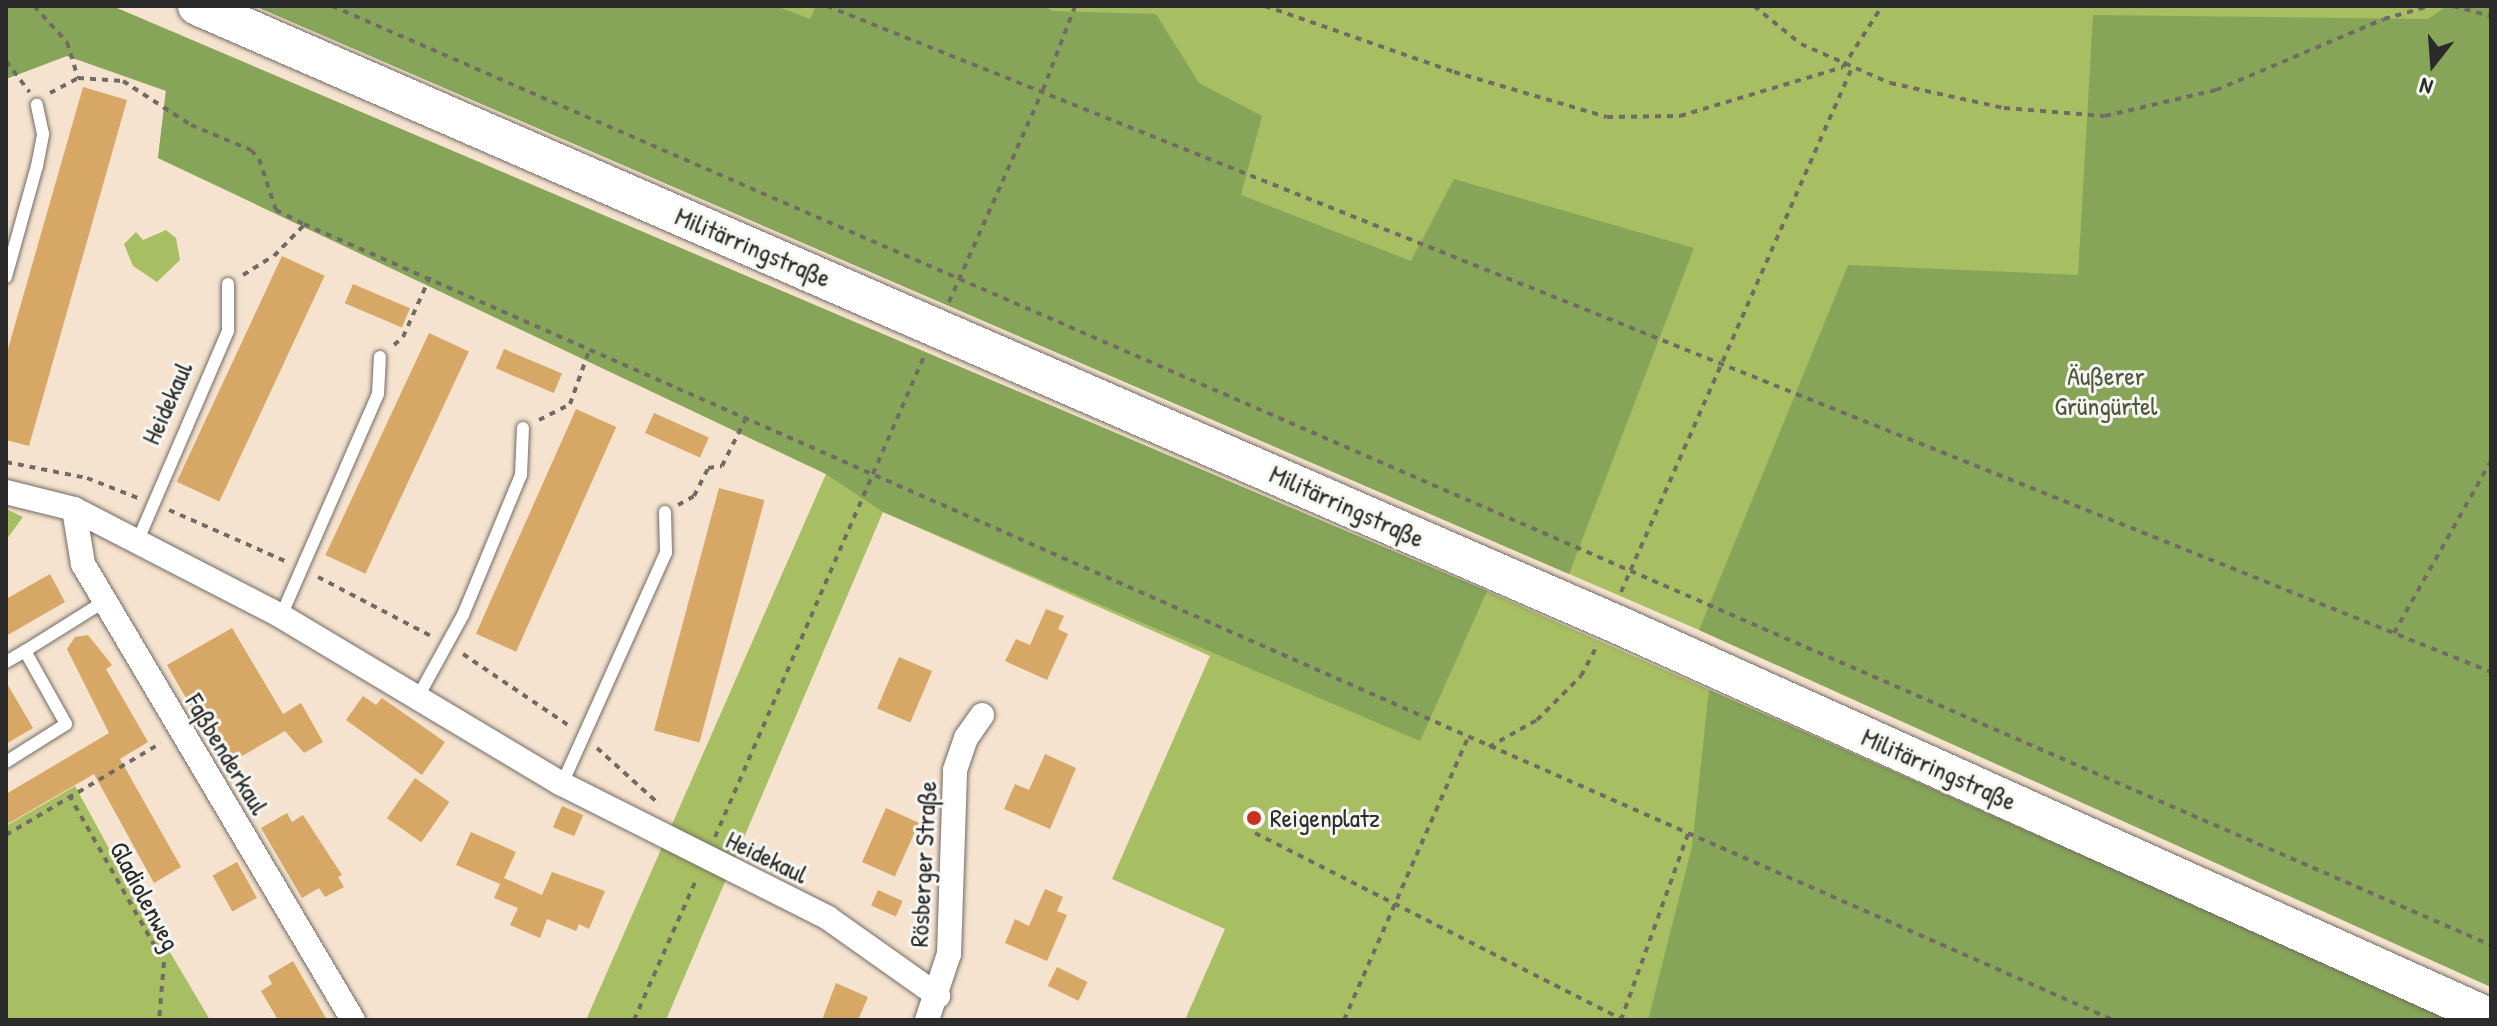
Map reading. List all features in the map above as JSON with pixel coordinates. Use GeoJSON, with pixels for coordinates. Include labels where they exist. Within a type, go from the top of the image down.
{"type":"FeatureCollection","features":[{"type":"Feature","properties":{"kind":"main road","name":"Militärringstraße"},"geometry":{"type":"LineString","coordinates":[[197,6],[1609,621],[2491,1018]]}},
{"type":"Feature","properties":{"kind":"street","name":"Heidekaul"},"geometry":{"type":"LineString","coordinates":[[6,492],[74,509],[281,616],[419,695],[562,784],[703,847],[828,918],[938,996]]}},
{"type":"Feature","properties":{"kind":"street","name":"Faßbenderkaul"},"geometry":{"type":"LineString","coordinates":[[74,509],[83,564],[353,1020]]}},
{"type":"Feature","properties":{"kind":"street","name":"Rösberger Straße"},"geometry":{"type":"LineString","coordinates":[[927,1020],[938,996],[949,954],[955,770],[966,738],[982,715]]}},
{"type":"Feature","properties":{"kind":"lane"},"geometry":{"type":"LineString","coordinates":[[6,277],[43,134],[37,105]]}},
{"type":"Feature","properties":{"kind":"lane","name":"Heidekaul"},"geometry":{"type":"LineString","coordinates":[[138,540],[228,331],[228,284]]}},
{"type":"Feature","properties":{"kind":"lane"},"geometry":{"type":"LineString","coordinates":[[281,616],[378,394],[380,357]]}},
{"type":"Feature","properties":{"kind":"lane"},"geometry":{"type":"LineString","coordinates":[[419,695],[447,644],[521,475],[523,428]]}},
{"type":"Feature","properties":{"kind":"lane"},"geometry":{"type":"LineString","coordinates":[[562,784],[666,553],[665,512]]}},
{"type":"Feature","properties":{"kind":"lane"},"geometry":{"type":"LineString","coordinates":[[6,662],[105,601]]}},
{"type":"Feature","properties":{"kind":"lane"},"geometry":{"type":"LineString","coordinates":[[6,762],[66,724],[25,651]]}},
{"type":"Feature","properties":{"kind":"path"},"geometry":{"type":"LineString","coordinates":[[34,6],[67,42],[78,78]]}},
{"type":"Feature","properties":{"kind":"path"},"geometry":{"type":"LineString","coordinates":[[332,6],[2491,945]]}},
{"type":"Feature","properties":{"kind":"path"},"geometry":{"type":"LineString","coordinates":[[827,6],[1726,363],[2491,672]]}},
{"type":"Feature","properties":{"kind":"path"},"geometry":{"type":"LineString","coordinates":[[634,1020],[703,847],[713,842],[1043,90],[1075,6]]}},
{"type":"Feature","properties":{"kind":"path"},"geometry":{"type":"LineString","coordinates":[[1265,6],[1454,72],[1607,117],[1680,116],[1843,67],[1882,6]]}},
{"type":"Feature","properties":{"kind":"path"},"geometry":{"type":"LineString","coordinates":[[1754,6],[1801,44],[1851,70],[1934,95],[2105,116],[2216,90],[2384,19],[2430,6]]}},
{"type":"Feature","properties":{"kind":"path"},"geometry":{"type":"LineString","coordinates":[[2453,6],[2491,16]]}},
{"type":"Feature","properties":{"kind":"path"},"geometry":{"type":"LineString","coordinates":[[6,61],[37,105],[78,78],[123,81],[191,125],[251,150],[259,159],[276,210],[304,224],[2113,1020]]}},
{"type":"Feature","properties":{"kind":"path"},"geometry":{"type":"LineString","coordinates":[[1489,747],[1537,720],[1581,676],[1726,363],[1851,70]]}},
{"type":"Feature","properties":{"kind":"path"},"geometry":{"type":"LineString","coordinates":[[228,284],[274,256],[304,224]]}},
{"type":"Feature","properties":{"kind":"path"},"geometry":{"type":"LineString","coordinates":[[380,357],[403,337],[430,277]]}},
{"type":"Feature","properties":{"kind":"path"},"geometry":{"type":"LineString","coordinates":[[523,428],[570,404],[589,350]]}},
{"type":"Feature","properties":{"kind":"path"},"geometry":{"type":"LineString","coordinates":[[665,512],[694,496],[708,468],[722,466],[745,419]]}},
{"type":"Feature","properties":{"kind":"path"},"geometry":{"type":"LineString","coordinates":[[2394,633],[2491,461]]}},
{"type":"Feature","properties":{"kind":"path"},"geometry":{"type":"LineString","coordinates":[[6,462],[87,478],[154,503],[302,569],[447,644],[516,686],[584,737],[665,809]]}},
{"type":"Feature","properties":{"kind":"path"},"geometry":{"type":"LineString","coordinates":[[6,835],[69,795],[181,732]]}},
{"type":"Feature","properties":{"kind":"path"},"geometry":{"type":"LineString","coordinates":[[1344,1020],[1468,738]]}},
{"type":"Feature","properties":{"kind":"path","name":"Gladiolenweg"},"geometry":{"type":"LineString","coordinates":[[69,795],[164,962],[159,1020]]}},
{"type":"Feature","properties":{"kind":"path"},"geometry":{"type":"LineString","coordinates":[[1255,833],[1395,907],[1622,1019],[1688,834]]}},
{"type":"Feature","properties":{"kind":"green space"},"geometry":{"type":"Polygon","coordinates":[[[6,6],[112,6],[1487,591],[2454,1020],[1185,1020],[1225,929],[1112,879],[1210,656],[883,512],[666,1020],[586,1020],[826,474],[158,158],[166,90],[67,56],[6,75],[6,6]]]}},
{"type":"Feature","properties":{"kind":"green space"},"geometry":{"type":"Polygon","coordinates":[[[6,6],[112,6],[1487,591],[1420,741],[883,512],[826,474],[158,158],[166,91],[67,56],[6,79],[6,6]]]}},
{"type":"Feature","properties":{"kind":"green space","name":"Äußerer Grüngürtel"},"geometry":{"type":"Polygon","coordinates":[[[255,6],[2491,6],[2491,987],[1699,630],[255,6]]]}},
{"type":"Feature","properties":{"kind":"green space"},"geometry":{"type":"Polygon","coordinates":[[[255,6],[776,6],[810,19],[816,6],[1044,6],[1052,11],[1156,14],[1199,83],[1262,116],[1241,195],[1411,261],[1454,179],[1694,248],[1569,574],[255,6]]]}},
{"type":"Feature","properties":{"kind":"green space"},"geometry":{"type":"Polygon","coordinates":[[[2447,6],[2491,6],[2491,987],[1699,630],[1848,265],[2078,275],[2093,15],[2428,19],[2447,6]]]}},
{"type":"Feature","properties":{"kind":"green space"},"geometry":{"type":"Polygon","coordinates":[[[166,230],[176,238],[180,260],[157,282],[133,266],[124,244],[136,232],[143,240],[166,230]]]}},
{"type":"Feature","properties":{"kind":"green space"},"geometry":{"type":"Polygon","coordinates":[[[6,509],[23,517],[6,540],[6,509]]]}},
{"type":"Feature","properties":{"kind":"green space"},"geometry":{"type":"Polygon","coordinates":[[[1709,690],[2454,1020],[1648,1020],[1692,847],[1709,690]]]}},
{"type":"Feature","properties":{"kind":"green space"},"geometry":{"type":"Polygon","coordinates":[[[75,786],[210,1020],[6,1020],[6,826],[75,786]]]}},
{"type":"Feature","properties":{"kind":"building"},"geometry":{"type":"Polygon","coordinates":[[[83,87],[127,100],[29,446],[6,440],[6,356],[83,87]]]}},
{"type":"Feature","properties":{"kind":"building"},"geometry":{"type":"Polygon","coordinates":[[[282,256],[325,276],[219,502],[177,482],[282,256]]]}},
{"type":"Feature","properties":{"kind":"building"},"geometry":{"type":"Polygon","coordinates":[[[353,284],[410,308],[402,328],[345,303],[353,284]]]}},
{"type":"Feature","properties":{"kind":"building"},"geometry":{"type":"Polygon","coordinates":[[[429,333],[469,352],[365,574],[325,555],[429,333]]]}},
{"type":"Feature","properties":{"kind":"building"},"geometry":{"type":"Polygon","coordinates":[[[504,349],[562,374],[554,393],[496,368],[504,349]]]}},
{"type":"Feature","properties":{"kind":"building"},"geometry":{"type":"Polygon","coordinates":[[[576,409],[616,427],[516,652],[476,634],[576,409]]]}},
{"type":"Feature","properties":{"kind":"building"},"geometry":{"type":"Polygon","coordinates":[[[654,413],[709,437],[700,458],[645,433],[654,413]]]}},
{"type":"Feature","properties":{"kind":"building"},"geometry":{"type":"Polygon","coordinates":[[[719,488],[764,500],[699,743],[654,730],[719,488]]]}},
{"type":"Feature","properties":{"kind":"building"},"geometry":{"type":"Polygon","coordinates":[[[50,574],[65,602],[6,636],[6,599],[50,574]]]}},
{"type":"Feature","properties":{"kind":"building"},"geometry":{"type":"Polygon","coordinates":[[[1046,609],[1064,616],[1058,629],[1068,634],[1047,680],[1005,661],[1016,639],[1030,645],[1046,609]]]}},
{"type":"Feature","properties":{"kind":"building"},"geometry":{"type":"Polygon","coordinates":[[[232,628],[283,714],[301,703],[323,742],[304,753],[285,731],[225,766],[167,665],[232,628]]]}},
{"type":"Feature","properties":{"kind":"building"},"geometry":{"type":"Polygon","coordinates":[[[88,635],[112,665],[106,669],[148,742],[120,759],[181,867],[154,883],[94,774],[6,825],[6,794],[109,733],[67,649],[75,637],[88,635]]]}},
{"type":"Feature","properties":{"kind":"building"},"geometry":{"type":"Polygon","coordinates":[[[899,657],[932,671],[910,723],[877,709],[899,657]]]}},
{"type":"Feature","properties":{"kind":"building"},"geometry":{"type":"Polygon","coordinates":[[[6,682],[33,728],[6,744],[6,682]]]}},
{"type":"Feature","properties":{"kind":"building"},"geometry":{"type":"Polygon","coordinates":[[[363,696],[376,705],[382,698],[445,742],[422,775],[346,720],[363,696]]]}},
{"type":"Feature","properties":{"kind":"building"},"geometry":{"type":"Polygon","coordinates":[[[1045,754],[1076,768],[1050,829],[1004,809],[1015,784],[1029,790],[1045,754]]]}},
{"type":"Feature","properties":{"kind":"building"},"geometry":{"type":"Polygon","coordinates":[[[415,778],[449,802],[421,842],[387,818],[415,778]]]}},
{"type":"Feature","properties":{"kind":"building"},"geometry":{"type":"Polygon","coordinates":[[[562,806],[583,815],[574,836],[553,827],[562,806]]]}},
{"type":"Feature","properties":{"kind":"building"},"geometry":{"type":"Polygon","coordinates":[[[886,808],[919,823],[895,877],[862,862],[886,808]]]}},
{"type":"Feature","properties":{"kind":"building"},"geometry":{"type":"Polygon","coordinates":[[[287,813],[292,822],[303,815],[342,875],[338,877],[344,887],[325,897],[319,888],[302,898],[261,828],[287,813]]]}},
{"type":"Feature","properties":{"kind":"building"},"geometry":{"type":"Polygon","coordinates":[[[471,832],[516,852],[504,878],[542,895],[552,872],[605,891],[589,929],[579,924],[576,931],[547,919],[540,938],[510,925],[518,908],[494,898],[500,884],[456,865],[471,832]]]}},
{"type":"Feature","properties":{"kind":"building"},"geometry":{"type":"Polygon","coordinates":[[[237,862],[257,898],[232,911],[213,876],[237,862]]]}},
{"type":"Feature","properties":{"kind":"building"},"geometry":{"type":"Polygon","coordinates":[[[1045,889],[1063,897],[1057,911],[1067,915],[1047,961],[1005,943],[1015,919],[1029,926],[1045,889]]]}},
{"type":"Feature","properties":{"kind":"building"},"geometry":{"type":"Polygon","coordinates":[[[878,890],[903,901],[896,917],[871,906],[878,890]]]}},
{"type":"Feature","properties":{"kind":"building"},"geometry":{"type":"Polygon","coordinates":[[[293,961],[327,1020],[278,1020],[261,991],[272,984],[268,976],[293,961]]]}},
{"type":"Feature","properties":{"kind":"building"},"geometry":{"type":"Polygon","coordinates":[[[1057,967],[1088,982],[1078,1001],[1048,986],[1057,967]]]}},
{"type":"Feature","properties":{"kind":"building"},"geometry":{"type":"Polygon","coordinates":[[[836,983],[868,997],[858,1020],[822,1020],[836,983]]]}},
{"type":"Feature","properties":{"kind":"place","name":"Reigenplatz"},"geometry":{"type":"Point","coordinates":[1254,818]}}]}
